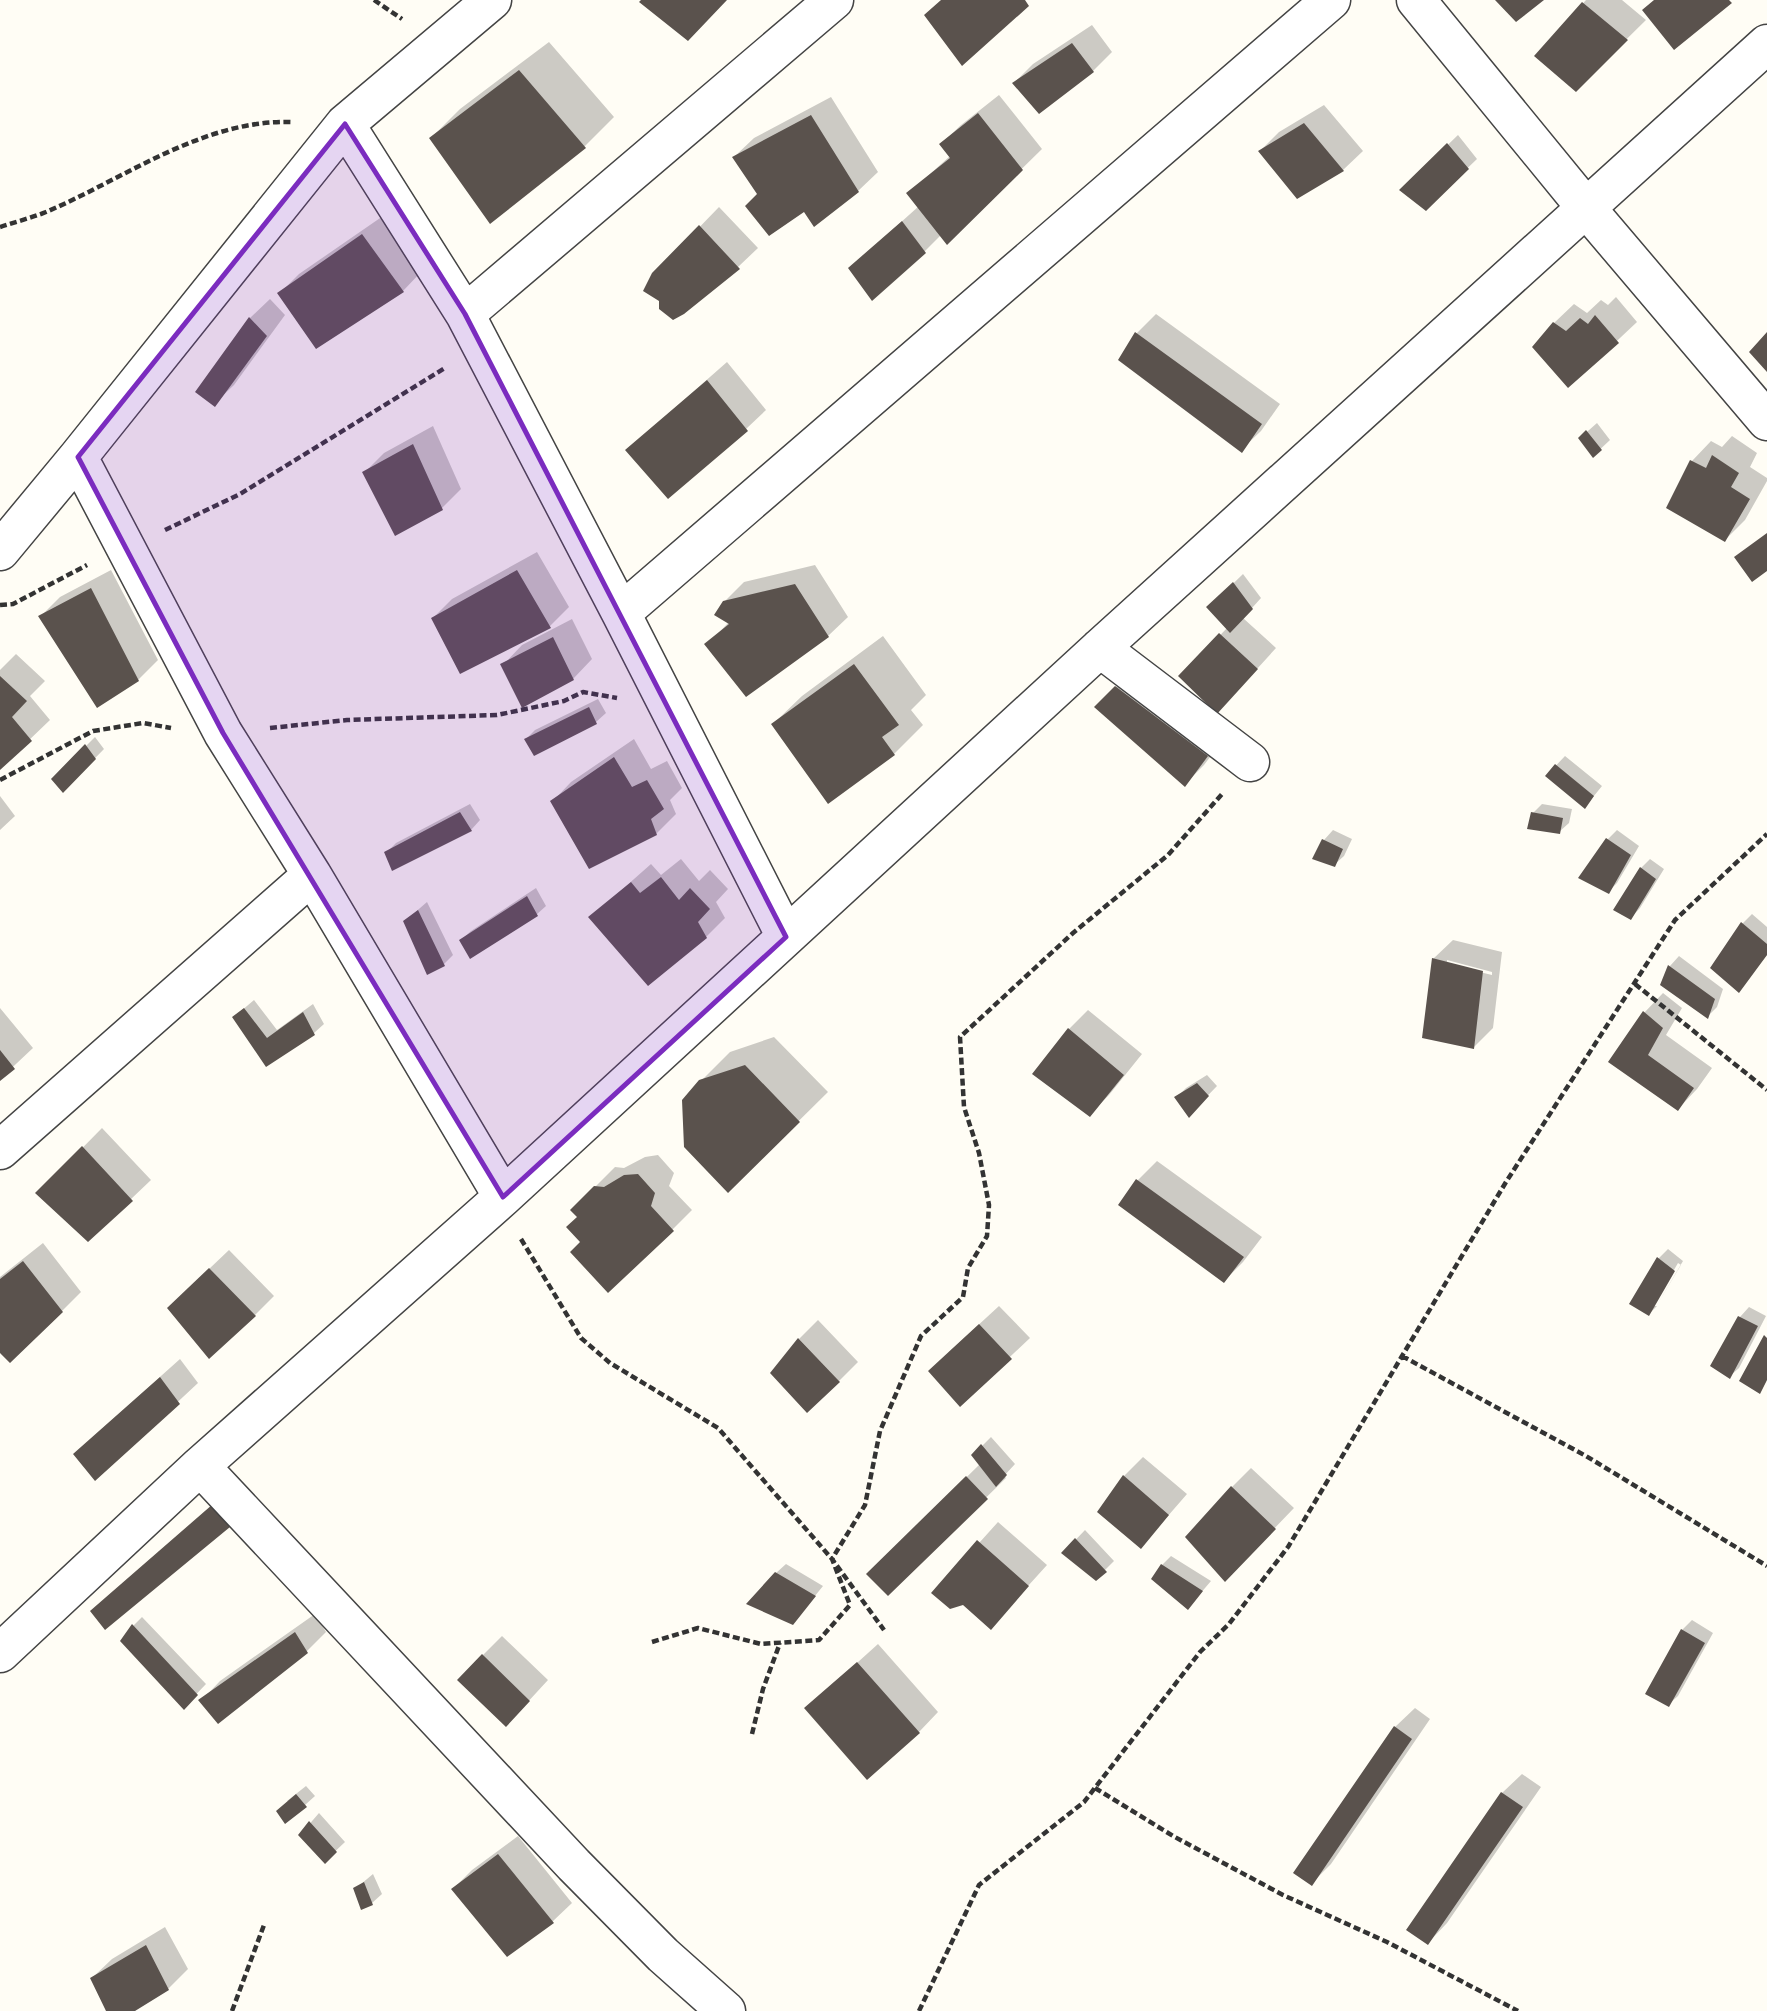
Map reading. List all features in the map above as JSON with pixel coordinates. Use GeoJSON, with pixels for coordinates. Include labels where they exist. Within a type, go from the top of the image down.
{"type":"FeatureCollection","features":[{"type":"Feature","properties":{"kind":"street"},"geometry":{"type":"LineString","coordinates":[[0,551],[345,124],[492,0]]}},
{"type":"Feature","properties":{"kind":"street"},"geometry":{"type":"LineString","coordinates":[[473,329],[834,0]]}},
{"type":"Feature","properties":{"kind":"street"},"geometry":{"type":"LineString","coordinates":[[621,613],[1331,0]]}},
{"type":"Feature","properties":{"kind":"street"},"geometry":{"type":"LineString","coordinates":[[1416,0],[1587,209],[1767,421]]}},
{"type":"Feature","properties":{"kind":"street"},"geometry":{"type":"LineString","coordinates":[[0,1653],[200,1466],[503,1197],[1100,648],[1767,44]]}},
{"type":"Feature","properties":{"kind":"street"},"geometry":{"type":"LineString","coordinates":[[345,124],[473,329],[786,937]]}},
{"type":"Feature","properties":{"kind":"street"},"geometry":{"type":"LineString","coordinates":[[78,457],[223,733],[312,875],[503,1197]]}},
{"type":"Feature","properties":{"kind":"street"},"geometry":{"type":"LineString","coordinates":[[1100,648],[1250,762]]}},
{"type":"Feature","properties":{"kind":"street"},"geometry":{"type":"LineString","coordinates":[[0,1150],[312,875]]}},
{"type":"Feature","properties":{"kind":"street"},"geometry":{"type":"LineString","coordinates":[[200,1466],[573,1865],[663,1955],[726,2011]]}},
{"type":"Feature","properties":{"kind":"path"},"geometry":{"type":"LineString","coordinates":[[0,227],[44,213],[211,133],[278,122],[345,124]]}},
{"type":"Feature","properties":{"kind":"path"},"geometry":{"type":"LineString","coordinates":[[0,606],[13,604],[68,573],[240,494],[414,389],[473,329]]}},
{"type":"Feature","properties":{"kind":"path"},"geometry":{"type":"LineString","coordinates":[[0,780],[93,731],[143,723],[197,732],[223,733],[347,720],[496,715],[564,701],[583,692],[669,706]]}},
{"type":"Feature","properties":{"kind":"path"},"geometry":{"type":"LineString","coordinates":[[832,1559],[865,1505],[880,1431],[921,1336],[963,1297],[968,1268],[987,1236],[989,1205],[979,1153],[964,1107],[960,1037],[1073,933],[1167,855],[1250,762]]}},
{"type":"Feature","properties":{"kind":"path"},"geometry":{"type":"LineString","coordinates":[[919,2011],[979,1885],[1084,1802],[1200,1652],[1229,1624],[1288,1547],[1506,1182],[1675,920],[1767,834]]}},
{"type":"Feature","properties":{"kind":"path"},"geometry":{"type":"LineString","coordinates":[[1635,984],[1767,1090]]}},
{"type":"Feature","properties":{"kind":"path"},"geometry":{"type":"LineString","coordinates":[[517,1232],[581,1338],[610,1363],[718,1428],[832,1559],[884,1630]]}},
{"type":"Feature","properties":{"kind":"path"},"geometry":{"type":"LineString","coordinates":[[1402,1356],[1586,1456],[1767,1566]]}},
{"type":"Feature","properties":{"kind":"path"},"geometry":{"type":"LineString","coordinates":[[653,1642],[698,1628],[761,1644],[819,1640],[850,1605],[832,1559]]}},
{"type":"Feature","properties":{"kind":"path"},"geometry":{"type":"LineString","coordinates":[[752,1734],[763,1689],[780,1643]]}},
{"type":"Feature","properties":{"kind":"path"},"geometry":{"type":"LineString","coordinates":[[1095,1788],[1173,1836],[1283,1895],[1387,1942],[1518,2011]]}},
{"type":"Feature","properties":{"kind":"path"},"geometry":{"type":"LineString","coordinates":[[232,2011],[264,1925]]}},
{"type":"Feature","properties":{"kind":"highlighted area"},"geometry":{"type":"Polygon","coordinates":[[[345,124],[465,314],[786,937],[503,1197],[223,733],[78,457],[345,124]]]}},
{"type":"Feature","properties":{"kind":"building"},"geometry":{"type":"Polygon","coordinates":[[[727,0],[688,41],[639,2],[727,0]]]}},
{"type":"Feature","properties":{"kind":"building"},"geometry":{"type":"Polygon","coordinates":[[[941,0],[1025,0],[1029,6],[962,66],[924,15],[941,0]]]}},
{"type":"Feature","properties":{"kind":"building"},"geometry":{"type":"Polygon","coordinates":[[[1495,0],[1544,0],[1516,22],[1495,0]]]}},
{"type":"Feature","properties":{"kind":"building"},"geometry":{"type":"Polygon","coordinates":[[[1654,0],[1729,0],[1732,3],[1674,50],[1642,10],[1654,0]]]}},
{"type":"Feature","properties":{"kind":"building"},"geometry":{"type":"Polygon","coordinates":[[[1582,2],[1628,40],[1576,92],[1534,56],[1582,2]]]}},
{"type":"Feature","properties":{"kind":"building"},"geometry":{"type":"Polygon","coordinates":[[[1072,43],[1094,72],[1039,114],[1012,83],[1072,43]]]}},
{"type":"Feature","properties":{"kind":"building"},"geometry":{"type":"Polygon","coordinates":[[[519,70],[586,148],[490,224],[429,138],[519,70]]]}},
{"type":"Feature","properties":{"kind":"building"},"geometry":{"type":"Polygon","coordinates":[[[978,113],[1023,170],[947,245],[906,193],[950,158],[939,144],[978,113]]]}},
{"type":"Feature","properties":{"kind":"building"},"geometry":{"type":"Polygon","coordinates":[[[811,115],[859,192],[814,227],[804,212],[769,236],[745,206],[757,194],[732,157],[811,115]]]}},
{"type":"Feature","properties":{"kind":"building"},"geometry":{"type":"Polygon","coordinates":[[[1304,123],[1344,171],[1297,199],[1258,151],[1304,123]]]}},
{"type":"Feature","properties":{"kind":"building"},"geometry":{"type":"Polygon","coordinates":[[[1447,143],[1469,169],[1426,211],[1399,190],[1447,143]]]}},
{"type":"Feature","properties":{"kind":"building"},"geometry":{"type":"Polygon","coordinates":[[[902,221],[926,253],[872,301],[848,268],[902,221]]]}},
{"type":"Feature","properties":{"kind":"building"},"geometry":{"type":"Polygon","coordinates":[[[699,225],[740,269],[673,320],[659,309],[659,301],[643,291],[652,273],[699,225]]]}},
{"type":"Feature","properties":{"kind":"building"},"geometry":{"type":"Polygon","coordinates":[[[362,234],[404,292],[316,349],[277,293],[362,234]]]}},
{"type":"Feature","properties":{"kind":"building"},"geometry":{"type":"Polygon","coordinates":[[[1595,315],[1619,343],[1568,388],[1532,347],[1553,322],[1566,331],[1580,318],[1588,324],[1595,315]]]}},
{"type":"Feature","properties":{"kind":"building"},"geometry":{"type":"Polygon","coordinates":[[[249,317],[267,336],[215,407],[195,392],[249,317]]]}},
{"type":"Feature","properties":{"kind":"building"},"geometry":{"type":"Polygon","coordinates":[[[1135,332],[1262,424],[1242,453],[1118,360],[1135,332]]]}},
{"type":"Feature","properties":{"kind":"building"},"geometry":{"type":"Polygon","coordinates":[[[1767,332],[1767,372],[1749,352],[1767,332]]]}},
{"type":"Feature","properties":{"kind":"building"},"geometry":{"type":"Polygon","coordinates":[[[707,380],[748,431],[668,499],[625,450],[707,380]]]}},
{"type":"Feature","properties":{"kind":"building"},"geometry":{"type":"Polygon","coordinates":[[[1586,430],[1602,450],[1593,458],[1578,438],[1586,430]]]}},
{"type":"Feature","properties":{"kind":"building"},"geometry":{"type":"Polygon","coordinates":[[[413,444],[443,510],[395,536],[362,472],[413,444]]]}},
{"type":"Feature","properties":{"kind":"building"},"geometry":{"type":"Polygon","coordinates":[[[1712,455],[1739,473],[1731,487],[1750,499],[1725,542],[1666,508],[1690,460],[1706,468],[1712,455]]]}},
{"type":"Feature","properties":{"kind":"building"},"geometry":{"type":"Polygon","coordinates":[[[1767,533],[1767,571],[1752,582],[1734,557],[1767,533]]]}},
{"type":"Feature","properties":{"kind":"building"},"geometry":{"type":"Polygon","coordinates":[[[517,570],[551,628],[460,674],[431,618],[517,570]]]}},
{"type":"Feature","properties":{"kind":"building"},"geometry":{"type":"Polygon","coordinates":[[[1233,582],[1253,609],[1230,633],[1206,607],[1233,582]]]}},
{"type":"Feature","properties":{"kind":"building"},"geometry":{"type":"Polygon","coordinates":[[[795,584],[829,637],[746,697],[704,644],[729,624],[714,615],[723,601],[795,584]]]}},
{"type":"Feature","properties":{"kind":"building"},"geometry":{"type":"Polygon","coordinates":[[[91,588],[139,681],[97,708],[38,616],[91,588]]]}},
{"type":"Feature","properties":{"kind":"building"},"geometry":{"type":"Polygon","coordinates":[[[1219,633],[1258,669],[1217,714],[1178,676],[1219,633]]]}},
{"type":"Feature","properties":{"kind":"building"},"geometry":{"type":"Polygon","coordinates":[[[553,637],[574,680],[522,708],[500,664],[553,637]]]}},
{"type":"Feature","properties":{"kind":"building"},"geometry":{"type":"Polygon","coordinates":[[[854,664],[899,725],[882,737],[895,755],[828,804],[771,724],[854,664]]]}},
{"type":"Feature","properties":{"kind":"building"},"geometry":{"type":"Polygon","coordinates":[[[0,676],[27,701],[12,717],[32,741],[0,770],[0,676]]]}},
{"type":"Feature","properties":{"kind":"building"},"geometry":{"type":"Polygon","coordinates":[[[1115,686],[1208,756],[1185,787],[1094,707],[1115,686]]]}},
{"type":"Feature","properties":{"kind":"building"},"geometry":{"type":"Polygon","coordinates":[[[589,707],[597,724],[534,756],[524,739],[589,707]]]}},
{"type":"Feature","properties":{"kind":"building"},"geometry":{"type":"Polygon","coordinates":[[[85,744],[96,759],[63,793],[51,779],[85,744]]]}},
{"type":"Feature","properties":{"kind":"building"},"geometry":{"type":"Polygon","coordinates":[[[614,757],[632,787],[647,780],[664,809],[651,819],[657,835],[589,869],[550,801],[614,757]]]}},
{"type":"Feature","properties":{"kind":"building"},"geometry":{"type":"Polygon","coordinates":[[[1555,764],[1594,796],[1585,809],[1545,776],[1555,764]]]}},
{"type":"Feature","properties":{"kind":"building"},"geometry":{"type":"Polygon","coordinates":[[[460,812],[472,831],[392,871],[384,852],[460,812]]]}},
{"type":"Feature","properties":{"kind":"building"},"geometry":{"type":"Polygon","coordinates":[[[1531,812],[1563,818],[1560,834],[1527,829],[1531,812]]]}},
{"type":"Feature","properties":{"kind":"building"},"geometry":{"type":"Polygon","coordinates":[[[1606,838],[1631,855],[1609,894],[1578,878],[1606,838]]]}},
{"type":"Feature","properties":{"kind":"building"},"geometry":{"type":"Polygon","coordinates":[[[1322,839],[1343,849],[1335,867],[1312,859],[1322,839]]]}},
{"type":"Feature","properties":{"kind":"building"},"geometry":{"type":"Polygon","coordinates":[[[1640,867],[1656,879],[1631,920],[1613,910],[1640,867]]]}},
{"type":"Feature","properties":{"kind":"building"},"geometry":{"type":"Polygon","coordinates":[[[661,877],[679,900],[690,888],[710,909],[698,922],[707,938],[648,986],[588,917],[631,882],[640,893],[661,877]]]}},
{"type":"Feature","properties":{"kind":"building"},"geometry":{"type":"Polygon","coordinates":[[[527,896],[538,916],[470,959],[459,940],[527,896]]]}},
{"type":"Feature","properties":{"kind":"building"},"geometry":{"type":"Polygon","coordinates":[[[418,910],[445,966],[427,975],[403,921],[418,910]]]}},
{"type":"Feature","properties":{"kind":"building"},"geometry":{"type":"Polygon","coordinates":[[[1741,922],[1767,944],[1767,955],[1739,993],[1710,968],[1741,922]]]}},
{"type":"Feature","properties":{"kind":"building"},"geometry":{"type":"Polygon","coordinates":[[[1432,958],[1483,971],[1474,1049],[1422,1038],[1432,958]]]}},
{"type":"Feature","properties":{"kind":"building"},"geometry":{"type":"Polygon","coordinates":[[[1668,965],[1715,999],[1708,1019],[1660,985],[1668,965]]]}},
{"type":"Feature","properties":{"kind":"building"},"geometry":{"type":"Polygon","coordinates":[[[244,1008],[267,1038],[303,1012],[315,1035],[266,1067],[232,1017],[244,1008]]]}},
{"type":"Feature","properties":{"kind":"building"},"geometry":{"type":"Polygon","coordinates":[[[1643,1011],[1663,1028],[1648,1055],[1694,1088],[1678,1111],[1608,1062],[1643,1011]]]}},
{"type":"Feature","properties":{"kind":"building"},"geometry":{"type":"Polygon","coordinates":[[[1068,1028],[1124,1075],[1090,1117],[1032,1074],[1068,1028]]]}},
{"type":"Feature","properties":{"kind":"building"},"geometry":{"type":"Polygon","coordinates":[[[0,1050],[15,1069],[0,1081],[0,1050]]]}},
{"type":"Feature","properties":{"kind":"building"},"geometry":{"type":"Polygon","coordinates":[[[745,1065],[800,1122],[728,1193],[684,1147],[682,1100],[699,1080],[745,1065]]]}},
{"type":"Feature","properties":{"kind":"building"},"geometry":{"type":"Polygon","coordinates":[[[1197,1083],[1209,1096],[1189,1118],[1174,1097],[1197,1083]]]}},
{"type":"Feature","properties":{"kind":"building"},"geometry":{"type":"Polygon","coordinates":[[[82,1146],[133,1201],[88,1242],[35,1193],[82,1146]]]}},
{"type":"Feature","properties":{"kind":"building"},"geometry":{"type":"Polygon","coordinates":[[[638,1174],[655,1193],[651,1206],[674,1231],[608,1293],[570,1252],[580,1242],[566,1227],[577,1217],[570,1210],[594,1186],[604,1187],[624,1175],[638,1174]]]}},
{"type":"Feature","properties":{"kind":"building"},"geometry":{"type":"Polygon","coordinates":[[[1136,1179],[1244,1257],[1224,1283],[1118,1205],[1136,1179]]]}},
{"type":"Feature","properties":{"kind":"building"},"geometry":{"type":"Polygon","coordinates":[[[1657,1257],[1675,1271],[1649,1316],[1629,1304],[1657,1257]]]}},
{"type":"Feature","properties":{"kind":"building"},"geometry":{"type":"Polygon","coordinates":[[[23,1261],[63,1312],[10,1363],[0,1353],[0,1279],[23,1261]]]}},
{"type":"Feature","properties":{"kind":"building"},"geometry":{"type":"Polygon","coordinates":[[[209,1268],[256,1316],[209,1359],[167,1308],[209,1268]]]}},
{"type":"Feature","properties":{"kind":"building"},"geometry":{"type":"Polygon","coordinates":[[[1738,1316],[1758,1326],[1730,1379],[1710,1366],[1738,1316]]]}},
{"type":"Feature","properties":{"kind":"building"},"geometry":{"type":"Polygon","coordinates":[[[979,1324],[1012,1359],[960,1407],[928,1371],[979,1324]]]}},
{"type":"Feature","properties":{"kind":"building"},"geometry":{"type":"Polygon","coordinates":[[[1764,1335],[1767,1338],[1767,1380],[1760,1394],[1739,1381],[1764,1335]]]}},
{"type":"Feature","properties":{"kind":"building"},"geometry":{"type":"Polygon","coordinates":[[[798,1338],[840,1382],[807,1413],[770,1373],[798,1338]]]}},
{"type":"Feature","properties":{"kind":"building"},"geometry":{"type":"Polygon","coordinates":[[[160,1377],[180,1404],[95,1481],[73,1454],[160,1377]]]}},
{"type":"Feature","properties":{"kind":"building"},"geometry":{"type":"Polygon","coordinates":[[[981,1444],[1007,1475],[996,1487],[971,1455],[981,1444]]]}},
{"type":"Feature","properties":{"kind":"building"},"geometry":{"type":"Polygon","coordinates":[[[1123,1475],[1169,1515],[1141,1549],[1097,1512],[1123,1475]]]}},
{"type":"Feature","properties":{"kind":"building"},"geometry":{"type":"Polygon","coordinates":[[[966,1476],[988,1499],[888,1596],[866,1574],[966,1476]]]}},
{"type":"Feature","properties":{"kind":"building"},"geometry":{"type":"Polygon","coordinates":[[[1231,1486],[1276,1529],[1225,1582],[1185,1537],[1231,1486]]]}},
{"type":"Feature","properties":{"kind":"building"},"geometry":{"type":"Polygon","coordinates":[[[213,1504],[230,1527],[105,1630],[90,1611],[213,1504]]]}},
{"type":"Feature","properties":{"kind":"building"},"geometry":{"type":"Polygon","coordinates":[[[1075,1538],[1107,1572],[1096,1581],[1061,1553],[1075,1538]]]}},
{"type":"Feature","properties":{"kind":"building"},"geometry":{"type":"Polygon","coordinates":[[[977,1540],[1029,1586],[991,1630],[963,1605],[950,1609],[931,1593],[977,1540]]]}},
{"type":"Feature","properties":{"kind":"building"},"geometry":{"type":"Polygon","coordinates":[[[1161,1564],[1203,1591],[1188,1610],[1151,1579],[1161,1564]]]}},
{"type":"Feature","properties":{"kind":"building"},"geometry":{"type":"Polygon","coordinates":[[[775,1572],[816,1596],[793,1625],[746,1604],[775,1572]]]}},
{"type":"Feature","properties":{"kind":"building"},"geometry":{"type":"Polygon","coordinates":[[[132,1624],[198,1695],[184,1710],[120,1641],[132,1624]]]}},
{"type":"Feature","properties":{"kind":"building"},"geometry":{"type":"Polygon","coordinates":[[[1681,1629],[1705,1643],[1669,1707],[1645,1694],[1681,1629]]]}},
{"type":"Feature","properties":{"kind":"building"},"geometry":{"type":"Polygon","coordinates":[[[295,1632],[308,1653],[218,1724],[198,1700],[295,1632]]]}},
{"type":"Feature","properties":{"kind":"building"},"geometry":{"type":"Polygon","coordinates":[[[482,1654],[530,1701],[506,1727],[457,1680],[482,1654]]]}},
{"type":"Feature","properties":{"kind":"building"},"geometry":{"type":"Polygon","coordinates":[[[857,1662],[920,1733],[867,1780],[804,1708],[857,1662]]]}},
{"type":"Feature","properties":{"kind":"building"},"geometry":{"type":"Polygon","coordinates":[[[1394,1726],[1412,1739],[1312,1886],[1293,1873],[1394,1726]]]}},
{"type":"Feature","properties":{"kind":"building"},"geometry":{"type":"Polygon","coordinates":[[[1501,1792],[1523,1807],[1428,1945],[1406,1930],[1501,1792]]]}},
{"type":"Feature","properties":{"kind":"building"},"geometry":{"type":"Polygon","coordinates":[[[296,1794],[307,1807],[285,1824],[276,1811],[296,1794]]]}},
{"type":"Feature","properties":{"kind":"building"},"geometry":{"type":"Polygon","coordinates":[[[309,1821],[337,1852],[325,1864],[298,1835],[309,1821]]]}},
{"type":"Feature","properties":{"kind":"building"},"geometry":{"type":"Polygon","coordinates":[[[498,1854],[554,1923],[507,1957],[451,1889],[498,1854]]]}},
{"type":"Feature","properties":{"kind":"building"},"geometry":{"type":"Polygon","coordinates":[[[364,1882],[373,1905],[361,1910],[353,1888],[364,1882]]]}},
{"type":"Feature","properties":{"kind":"building"},"geometry":{"type":"Polygon","coordinates":[[[146,1945],[169,1990],[135,2011],[106,2011],[90,1978],[146,1945]]]}}]}
